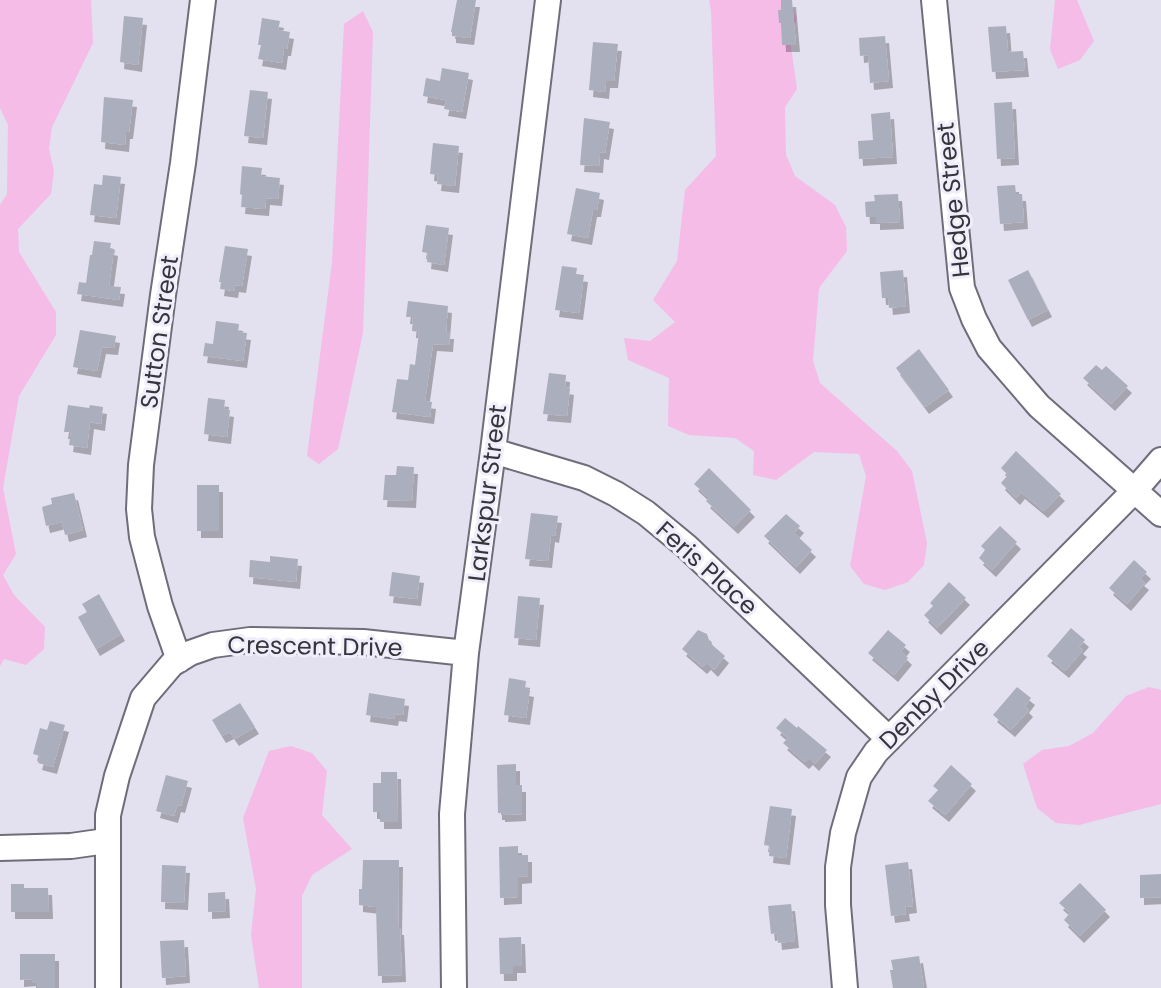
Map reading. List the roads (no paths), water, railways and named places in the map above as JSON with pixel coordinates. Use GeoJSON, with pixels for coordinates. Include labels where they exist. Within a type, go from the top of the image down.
{"type":"FeatureCollection","features":[{"type":"Feature","properties":{"kind":"street","name":"Sutton Street"},"geometry":{"type":"LineString","coordinates":[[179,660],[156,592],[142,537],[139,509],[141,465],[203,0]]}},
{"type":"Feature","properties":{"kind":"street","name":"Larkspur Street"},"geometry":{"type":"LineString","coordinates":[[454,988],[452,814],[466,653],[548,0]]}},
{"type":"Feature","properties":{"kind":"street","name":"Hedge Street"},"geometry":{"type":"LineString","coordinates":[[934,0],[962,288],[974,319],[989,348],[1039,406],[1161,514]]}},
{"type":"Feature","properties":{"kind":"street","name":"Feris Place"},"geometry":{"type":"LineString","coordinates":[[493,451],[584,478],[646,513],[686,546],[889,739]]}},
{"type":"Feature","properties":{"kind":"street","name":"Denby Drive"},"geometry":{"type":"LineString","coordinates":[[845,988],[838,867],[843,833],[859,777],[876,752],[1161,460]]}},
{"type":"Feature","properties":{"kind":"street","name":"Crescent Drive"},"geometry":{"type":"LineString","coordinates":[[108,988],[108,815],[117,776],[143,698],[172,664],[190,653],[213,645],[250,640],[363,642],[466,653]]}},
{"type":"Feature","properties":{"kind":"street"},"geometry":{"type":"LineString","coordinates":[[0,848],[71,846],[106,841]]}}]}
